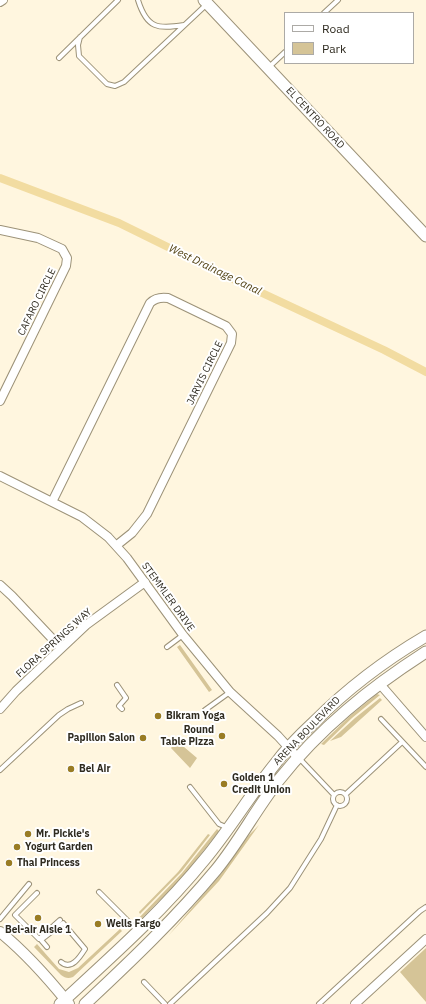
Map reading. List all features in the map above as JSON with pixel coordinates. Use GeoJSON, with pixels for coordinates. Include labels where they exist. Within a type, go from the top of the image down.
{"type":"FeatureCollection","features":[{"type":"Feature","properties":{"kind":"main road","name":"EL CENTRO ROAD"},"geometry":{"type":"LineString","coordinates":[[206,2],[426,236]]}},
{"type":"Feature","properties":{"kind":"main road","name":"ARENA BOULEVARD"},"geometry":{"type":"LineString","coordinates":[[64,1002],[184,885],[205,860],[260,783],[289,748],[339,698],[370,672],[426,636]]}},
{"type":"Feature","properties":{"kind":"main road","name":"ARENA BOULEVARD"},"geometry":{"type":"LineString","coordinates":[[85,1004],[173,920],[232,849],[278,781],[298,758],[337,718],[379,683],[426,652]]}},
{"type":"Feature","properties":{"kind":"street","name":"CAFARO CIRCLE"},"geometry":{"type":"LineString","coordinates":[[0,230],[38,238],[62,249],[67,258],[66,266],[0,401]]}},
{"type":"Feature","properties":{"kind":"street","name":"JARVIS CIRCLE"},"geometry":{"type":"LineString","coordinates":[[52,502],[150,303],[153,300],[162,297],[168,298],[226,326],[232,334],[231,343],[161,486],[141,523],[117,546]]}},
{"type":"Feature","properties":{"kind":"street","name":"STEMMLER DRIVE"},"geometry":{"type":"LineString","coordinates":[[0,476],[82,517],[94,525],[117,546],[183,636],[230,692],[298,758]]}},
{"type":"Feature","properties":{"kind":"street","name":"FLORA SPRINGS WAY"},"geometry":{"type":"LineString","coordinates":[[0,709],[16,691],[86,625],[144,582]]}},
{"type":"Feature","properties":{"kind":"street"},"geometry":{"type":"LineString","coordinates":[[0,585],[61,648]]}},
{"type":"Feature","properties":{"kind":"street"},"geometry":{"type":"LineString","coordinates":[[379,683],[426,736]]}},
{"type":"Feature","properties":{"kind":"street"},"geometry":{"type":"LineString","coordinates":[[0,932],[18,947],[53,984],[64,1002]]}},
{"type":"Feature","properties":{"kind":"street"},"geometry":{"type":"LineString","coordinates":[[355,1004],[426,939]]}},
{"type":"Feature","properties":{"kind":"lane"},"geometry":{"type":"LineString","coordinates":[[59,58],[118,0]]}},
{"type":"Feature","properties":{"kind":"lane"},"geometry":{"type":"LineString","coordinates":[[138,0],[141,9],[147,18],[156,26],[166,28],[185,25]]}},
{"type":"Feature","properties":{"kind":"lane"},"geometry":{"type":"LineString","coordinates":[[325,12],[338,0]]}},
{"type":"Feature","properties":{"kind":"lane"},"geometry":{"type":"LineString","coordinates":[[80,37],[78,45],[79,56],[107,84],[115,86],[124,82],[185,25],[206,2]]}},
{"type":"Feature","properties":{"kind":"lane"},"geometry":{"type":"LineString","coordinates":[[268,68],[284,53]]}},
{"type":"Feature","properties":{"kind":"lane"},"geometry":{"type":"LineString","coordinates":[[167,647],[183,636]]}},
{"type":"Feature","properties":{"kind":"lane"},"geometry":{"type":"LineString","coordinates":[[117,685],[126,698],[119,706],[122,710]]}},
{"type":"Feature","properties":{"kind":"lane"},"geometry":{"type":"LineString","coordinates":[[205,710],[230,692]]}},
{"type":"Feature","properties":{"kind":"lane"},"geometry":{"type":"LineString","coordinates":[[0,770],[59,715],[81,703]]}},
{"type":"Feature","properties":{"kind":"lane"},"geometry":{"type":"LineString","coordinates":[[381,719],[426,767]]}},
{"type":"Feature","properties":{"kind":"lane"},"geometry":{"type":"LineString","coordinates":[[346,794],[402,742]]}},
{"type":"Feature","properties":{"kind":"lane"},"geometry":{"type":"LineString","coordinates":[[298,758],[334,796],[334,802],[337,805]]}},
{"type":"Feature","properties":{"kind":"lane"},"geometry":{"type":"LineString","coordinates":[[190,787],[219,824],[228,828]]}},
{"type":"Feature","properties":{"kind":"lane"},"geometry":{"type":"LineString","coordinates":[[334,796],[340,792],[346,794]]}},
{"type":"Feature","properties":{"kind":"lane"},"geometry":{"type":"LineString","coordinates":[[337,805],[342,806],[346,804],[346,794]]}},
{"type":"Feature","properties":{"kind":"lane"},"geometry":{"type":"LineString","coordinates":[[170,1004],[267,913],[290,888],[321,839],[337,805]]}},
{"type":"Feature","properties":{"kind":"lane"},"geometry":{"type":"LineString","coordinates":[[0,919],[29,884]]}},
{"type":"Feature","properties":{"kind":"lane"},"geometry":{"type":"LineString","coordinates":[[99,892],[138,931]]}},
{"type":"Feature","properties":{"kind":"lane"},"geometry":{"type":"LineString","coordinates":[[37,893],[15,915],[39,939],[62,922]]}},
{"type":"Feature","properties":{"kind":"lane"},"geometry":{"type":"LineString","coordinates":[[319,1004],[426,907]]}},
{"type":"Feature","properties":{"kind":"lane"},"geometry":{"type":"LineString","coordinates":[[46,947],[41,940],[62,922]]}},
{"type":"Feature","properties":{"kind":"lane"},"geometry":{"type":"LineString","coordinates":[[60,962],[68,965],[75,962],[80,958],[85,949],[62,922]]}},
{"type":"Feature","properties":{"kind":"lane"},"geometry":{"type":"LineString","coordinates":[[144,982],[165,1004]]}},
{"type":"Feature","properties":{"kind":"green space"},"geometry":{"type":"Polygon","coordinates":[[[180,645],[212,690],[209,692],[177,647],[180,645]]]}},
{"type":"Feature","properties":{"kind":"green space"},"geometry":{"type":"Polygon","coordinates":[[[377,694],[380,695],[352,718],[324,745],[321,744],[351,715],[377,694]]]}},
{"type":"Feature","properties":{"kind":"green space"},"geometry":{"type":"Polygon","coordinates":[[[380,698],[382,700],[341,737],[330,741],[355,718],[380,698]]]}},
{"type":"Feature","properties":{"kind":"green space"},"geometry":{"type":"Polygon","coordinates":[[[177,741],[197,758],[190,768],[171,748],[177,741]]]}},
{"type":"Feature","properties":{"kind":"green space"},"geometry":{"type":"Polygon","coordinates":[[[259,825],[219,881],[168,936],[221,874],[249,835],[259,825]]]}},
{"type":"Feature","properties":{"kind":"green space"},"geometry":{"type":"Polygon","coordinates":[[[217,829],[219,831],[182,878],[138,922],[136,921],[182,873],[217,829]]]}},
{"type":"Feature","properties":{"kind":"green space"},"geometry":{"type":"Polygon","coordinates":[[[208,834],[210,835],[182,871],[140,914],[139,912],[178,872],[208,834]]]}},
{"type":"Feature","properties":{"kind":"green space"},"geometry":{"type":"Polygon","coordinates":[[[120,929],[122,931],[71,978],[61,975],[34,947],[37,944],[59,969],[69,972],[78,968],[120,929]]]}},
{"type":"Feature","properties":{"kind":"green space"},"geometry":{"type":"Polygon","coordinates":[[[426,948],[426,1002],[400,972],[426,948]]]}},
{"type":"Feature","properties":{"kind":"waterway","name":"West Drainage Canal"},"geometry":{"type":"LineString","coordinates":[[0,178],[119,223],[245,285],[384,350],[426,372]]}},
{"type":"Feature","properties":{"kind":"place","name":"Bikram Yoga"},"geometry":{"type":"Point","coordinates":[158,716]}},
{"type":"Feature","properties":{"kind":"place","name":"Round Table Pizza"},"geometry":{"type":"Point","coordinates":[222,736]}},
{"type":"Feature","properties":{"kind":"place","name":"Papillon Salon"},"geometry":{"type":"Point","coordinates":[143,738]}},
{"type":"Feature","properties":{"kind":"place","name":"Bel Air"},"geometry":{"type":"Point","coordinates":[71,769]}},
{"type":"Feature","properties":{"kind":"place","name":"Golden 1 Credit Union"},"geometry":{"type":"Point","coordinates":[224,784]}},
{"type":"Feature","properties":{"kind":"place","name":"Mr. Pickle's"},"geometry":{"type":"Point","coordinates":[28,834]}},
{"type":"Feature","properties":{"kind":"place","name":"Yogurt Garden"},"geometry":{"type":"Point","coordinates":[17,847]}},
{"type":"Feature","properties":{"kind":"place","name":"Thai Princess"},"geometry":{"type":"Point","coordinates":[9,863]}},
{"type":"Feature","properties":{"kind":"place","name":"Bel-air Aisle 1"},"geometry":{"type":"Point","coordinates":[38,918]}},
{"type":"Feature","properties":{"kind":"place","name":"Wells Fargo"},"geometry":{"type":"Point","coordinates":[98,924]}}]}
